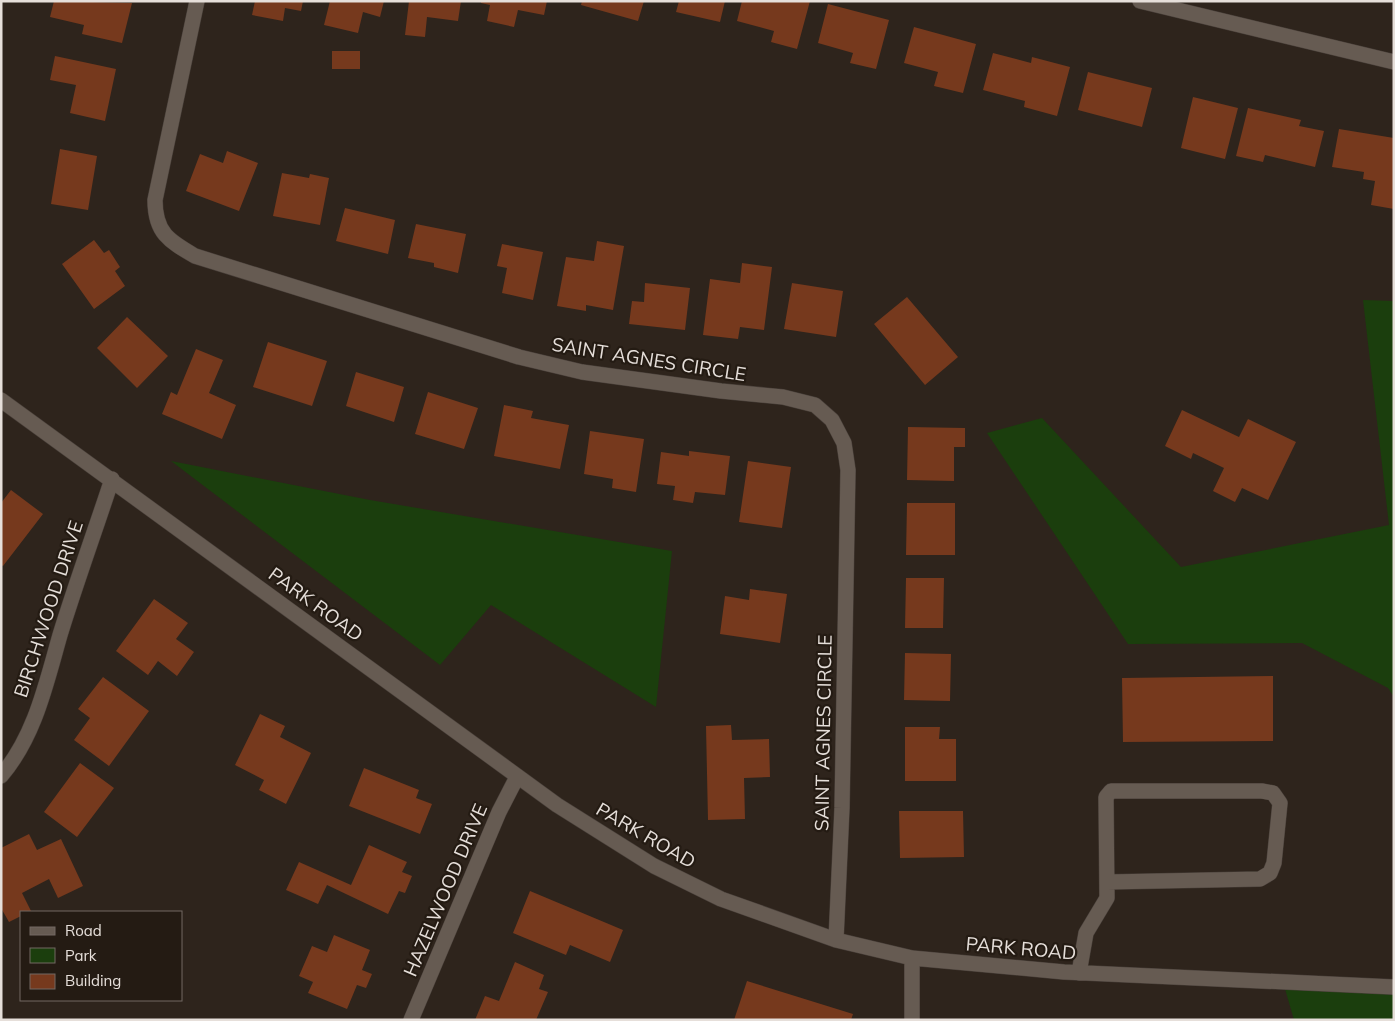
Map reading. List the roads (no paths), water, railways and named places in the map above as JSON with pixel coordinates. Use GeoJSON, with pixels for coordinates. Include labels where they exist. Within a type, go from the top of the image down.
{"type":"FeatureCollection","features":[{"type":"Feature","properties":{"kind":"street","name":"SAINT AGNES CIRCLE"},"geometry":{"type":"LineString","coordinates":[[197,1],[155,200],[155,216],[160,229],[173,243],[195,256],[519,357],[582,372],[721,392],[783,397],[815,405],[832,420],[844,443],[848,470],[842,808],[836,940]]}},
{"type":"Feature","properties":{"kind":"street"},"geometry":{"type":"LineString","coordinates":[[1140,1],[1394,62]]}},
{"type":"Feature","properties":{"kind":"street","name":"PARK ROAD"},"geometry":{"type":"LineString","coordinates":[[1,400],[112,478],[517,777],[654,866],[721,899],[836,940],[912,958],[1079,973],[1394,987]]}},
{"type":"Feature","properties":{"kind":"street","name":"BIRCHWOOD DRIVE"},"geometry":{"type":"LineString","coordinates":[[1,776],[24,741],[47,686],[60,635],[112,478]]}},
{"type":"Feature","properties":{"kind":"street","name":"HAZELWOOD DRIVE"},"geometry":{"type":"LineString","coordinates":[[411,1020],[499,812],[517,777]]}},
{"type":"Feature","properties":{"kind":"street"},"geometry":{"type":"LineString","coordinates":[[1079,973],[1086,933],[1107,898],[1106,797],[1111,791],[1262,791],[1274,793],[1280,803],[1274,863],[1270,872],[1260,879],[1107,882]]}},
{"type":"Feature","properties":{"kind":"street"},"geometry":{"type":"LineString","coordinates":[[912,958],[912,1020]]}}]}
